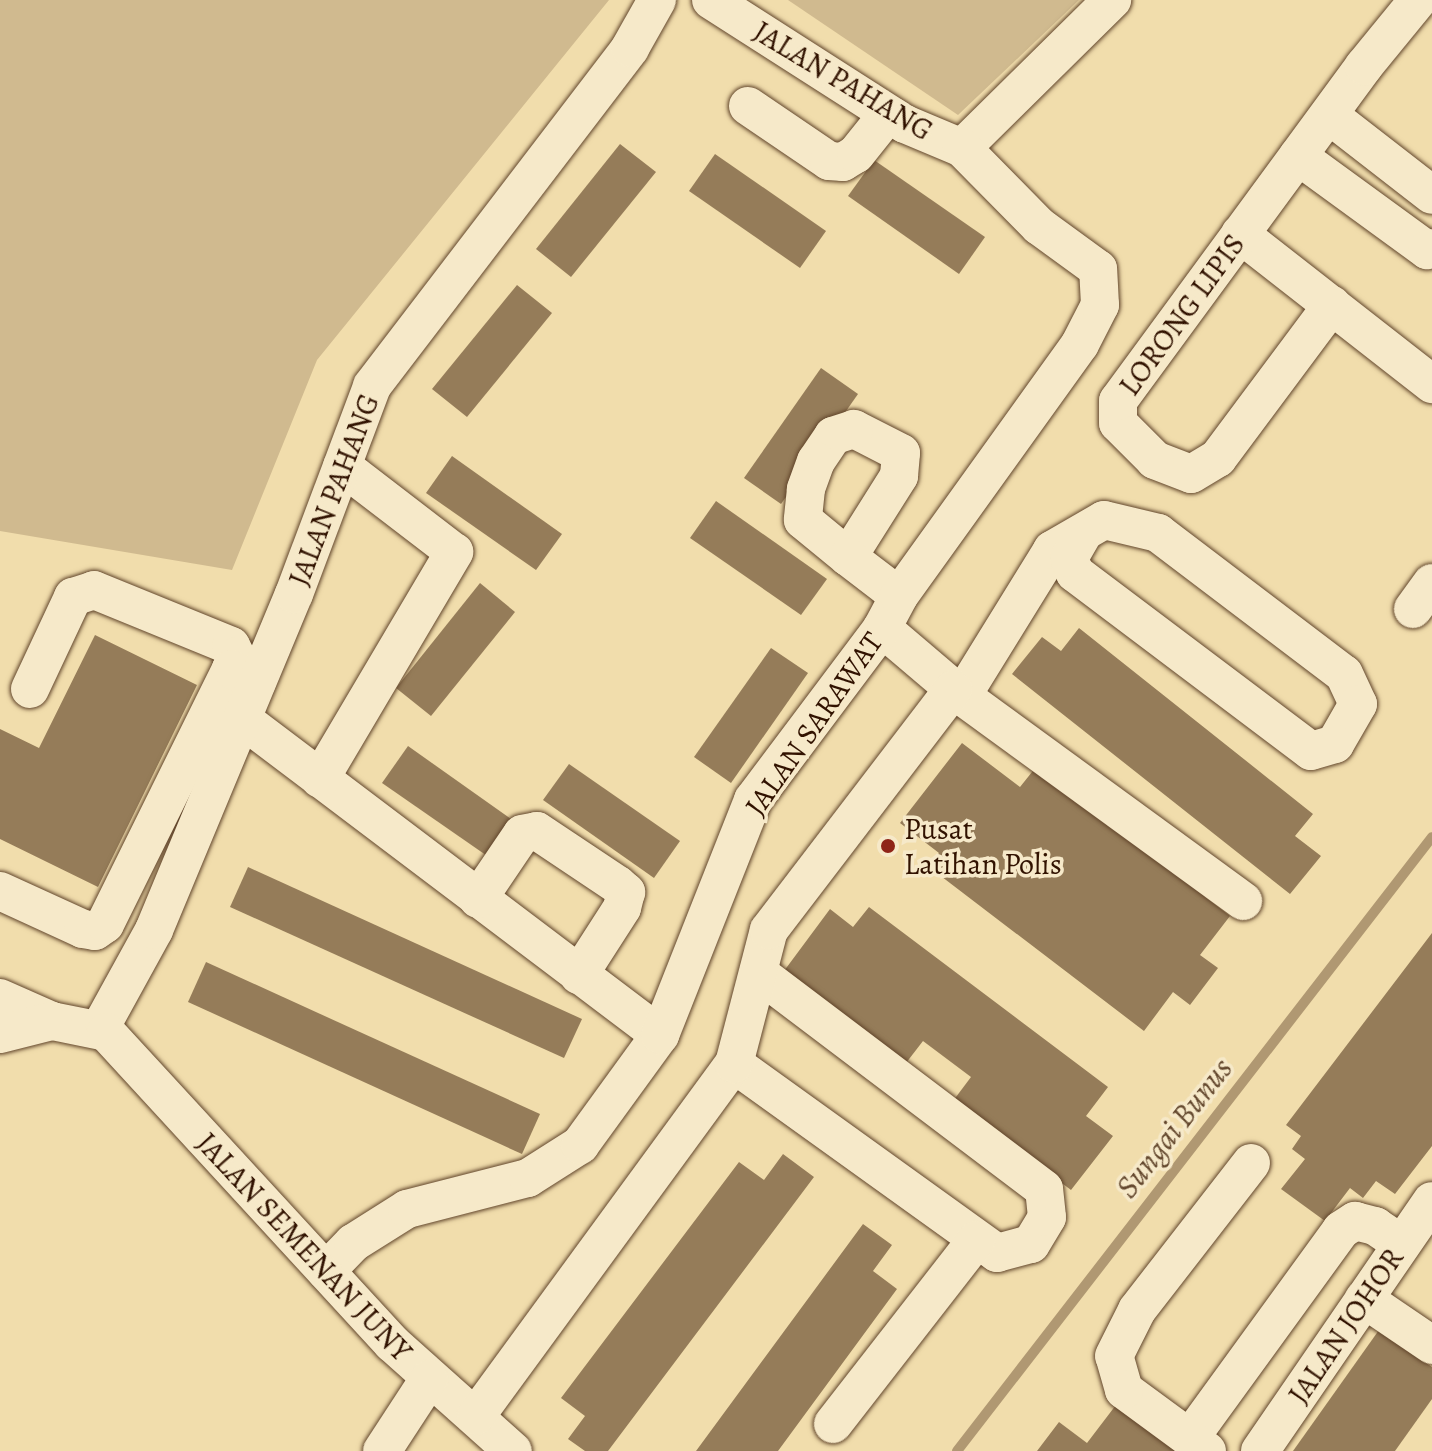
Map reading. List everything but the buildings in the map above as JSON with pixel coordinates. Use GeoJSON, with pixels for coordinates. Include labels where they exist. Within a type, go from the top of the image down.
{"type":"FeatureCollection","features":[{"type":"Feature","properties":{"kind":"lane","name":"JALAN PAHANG"},"geometry":{"type":"LineString","coordinates":[[106,1032],[104,1021],[154,930],[242,719],[244,676],[342,466],[372,386],[630,48],[657,0]]}},
{"type":"Feature","properties":{"kind":"lane","name":"JALAN PAHANG"},"geometry":{"type":"LineString","coordinates":[[711,0],[888,114],[962,148],[1112,0]]}},
{"type":"Feature","properties":{"kind":"lane","name":"LORONG LIPIS"},"geometry":{"type":"LineString","coordinates":[[1332,305],[1218,458],[1191,474],[1155,460],[1118,423],[1118,401],[1298,156],[1418,0]]}},
{"type":"Feature","properties":{"kind":"lane"},"geometry":{"type":"LineString","coordinates":[[748,106],[829,161],[843,162],[856,154],[888,114]]}},
{"type":"Feature","properties":{"kind":"lane"},"geometry":{"type":"LineString","coordinates":[[1329,115],[1432,195]]}},
{"type":"Feature","properties":{"kind":"lane","name":"JALAN SARAWAT"},"geometry":{"type":"LineString","coordinates":[[326,1271],[353,1243],[407,1209],[528,1178],[580,1145],[660,1035],[753,800],[1080,344],[1100,305],[1098,269],[1039,226],[962,148]]}},
{"type":"Feature","properties":{"kind":"lane"},"geometry":{"type":"LineString","coordinates":[[1298,156],[1427,250],[1432,248]]}},
{"type":"Feature","properties":{"kind":"lane"},"geometry":{"type":"LineString","coordinates":[[1240,234],[1432,384]]}},
{"type":"Feature","properties":{"kind":"lane"},"geometry":{"type":"LineString","coordinates":[[320,779],[454,552],[342,466]]}},
{"type":"Feature","properties":{"kind":"lane"},"geometry":{"type":"LineString","coordinates":[[476,1416],[734,1064],[760,974],[769,930],[958,692],[1052,550],[1104,520],[1158,533],[1344,674],[1358,704],[1335,744],[1311,751],[1075,573],[1069,558],[1083,534]]}},
{"type":"Feature","properties":{"kind":"lane"},"geometry":{"type":"LineString","coordinates":[[848,557],[958,692],[1243,901]]}},
{"type":"Feature","properties":{"kind":"lane"},"geometry":{"type":"LineString","coordinates":[[0,891],[83,929],[95,931],[105,924],[244,676],[231,646],[94,590],[73,597],[30,689]]}},
{"type":"Feature","properties":{"kind":"lane"},"geometry":{"type":"LineString","coordinates":[[242,719],[660,1035]]}},
{"type":"Feature","properties":{"kind":"lane"},"geometry":{"type":"LineString","coordinates":[[478,899],[522,834],[537,831],[606,876],[626,892],[622,908],[579,975]]}},
{"type":"Feature","properties":{"kind":"lane"},"geometry":{"type":"LineString","coordinates":[[734,1064],[997,1253],[1031,1244],[1047,1217],[1044,1189],[760,974]]}},
{"type":"Feature","properties":{"kind":"lane"},"geometry":{"type":"LineString","coordinates":[[0,998],[52,1021],[106,1032]]}},
{"type":"Feature","properties":{"kind":"lane"},"geometry":{"type":"LineString","coordinates":[[0,1034],[52,1021]]}},
{"type":"Feature","properties":{"kind":"lane","name":"JALAN SEMENAN JUNY"},"geometry":{"type":"LineString","coordinates":[[106,1032],[429,1379],[476,1416],[513,1451]]}},
{"type":"Feature","properties":{"kind":"lane"},"geometry":{"type":"LineString","coordinates":[[1251,1163],[1137,1310],[1114,1356],[1124,1390],[1198,1445],[1341,1230],[1355,1221],[1375,1226],[1402,1244]]}},
{"type":"Feature","properties":{"kind":"lane","name":"JALAN JOHOR"},"geometry":{"type":"LineString","coordinates":[[1260,1451],[1432,1201]]}},
{"type":"Feature","properties":{"kind":"lane"},"geometry":{"type":"LineString","coordinates":[[833,1424],[976,1240]]}},
{"type":"Feature","properties":{"kind":"lane"},"geometry":{"type":"LineString","coordinates":[[1364,1299],[1432,1345]]}},
{"type":"Feature","properties":{"kind":"lane"},"geometry":{"type":"LineString","coordinates":[[382,1451],[429,1379]]}},
{"type":"Feature","properties":{"kind":"shaded area"},"geometry":{"type":"Polygon","coordinates":[[[0,0],[609,0],[317,360],[232,570],[0,531],[0,0]]]}},
{"type":"Feature","properties":{"kind":"shaded area"},"geometry":{"type":"Polygon","coordinates":[[[788,0],[1079,0],[958,115],[788,0]]]}},
{"type":"Feature","properties":{"kind":"waterway","name":"Sungai Bunus"},"geometry":{"type":"LineString","coordinates":[[957,1451],[1432,837]]}},
{"type":"Feature","properties":{"kind":"place","name":"Pusat Latihan Polis"},"geometry":{"type":"Point","coordinates":[888,846]}}]}
